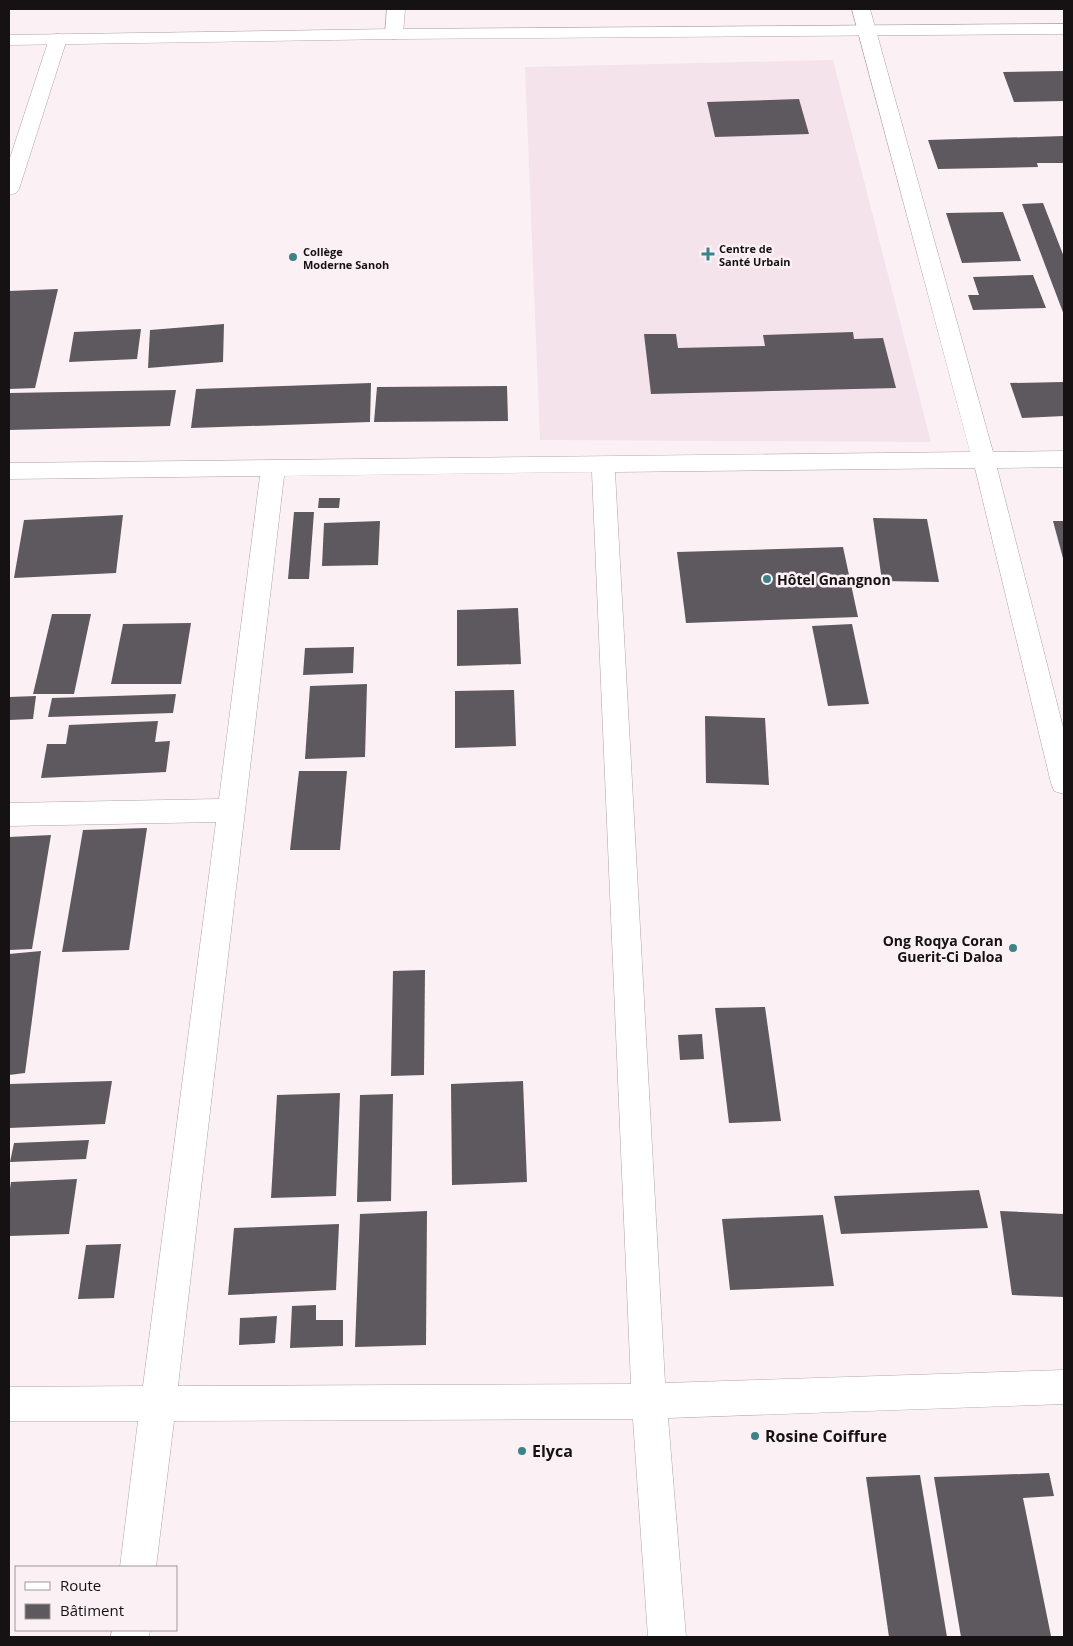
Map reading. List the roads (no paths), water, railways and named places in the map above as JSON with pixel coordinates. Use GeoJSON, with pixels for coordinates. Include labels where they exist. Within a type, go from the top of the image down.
{"type":"FeatureCollection","features":[{"type":"Feature","properties":{"kind":"street"},"geometry":{"type":"LineString","coordinates":[[394,34],[396,9]]}},
{"type":"Feature","properties":{"kind":"street"},"geometry":{"type":"LineString","coordinates":[[861,9],[984,460],[1064,783]]}},
{"type":"Feature","properties":{"kind":"street"},"geometry":{"type":"LineString","coordinates":[[9,40],[394,34],[1064,30]]}},
{"type":"Feature","properties":{"kind":"street"},"geometry":{"type":"LineString","coordinates":[[9,189],[58,40]]}},
{"type":"Feature","properties":{"kind":"street"},"geometry":{"type":"LineString","coordinates":[[9,471],[1064,460]]}},
{"type":"Feature","properties":{"kind":"street"},"geometry":{"type":"LineString","coordinates":[[603,464],[649,1401],[666,1637]]}},
{"type":"Feature","properties":{"kind":"street"},"geometry":{"type":"LineString","coordinates":[[138,1566],[273,468]]}},
{"type":"Feature","properties":{"kind":"street"},"geometry":{"type":"LineString","coordinates":[[9,814],[231,810]]}},
{"type":"Feature","properties":{"kind":"street"},"geometry":{"type":"LineString","coordinates":[[9,1404],[649,1401],[1064,1387]]}},
{"type":"Feature","properties":{"kind":"place","name":"Centre de Santé Urbain"},"geometry":{"type":"Point","coordinates":[708,254]}},
{"type":"Feature","properties":{"kind":"place","name":"Collège Moderne Sanoh"},"geometry":{"type":"Point","coordinates":[293,257]}},
{"type":"Feature","properties":{"kind":"place","name":"Hôtel Gnangnon"},"geometry":{"type":"Point","coordinates":[767,579]}},
{"type":"Feature","properties":{"kind":"place","name":"Ong Roqya Coran Guerit-Ci Daloa"},"geometry":{"type":"Point","coordinates":[1013,948]}},
{"type":"Feature","properties":{"kind":"place","name":"Rosine Coiffure"},"geometry":{"type":"Point","coordinates":[755,1436]}},
{"type":"Feature","properties":{"kind":"place","name":"Elyca"},"geometry":{"type":"Point","coordinates":[522,1451]}}]}
